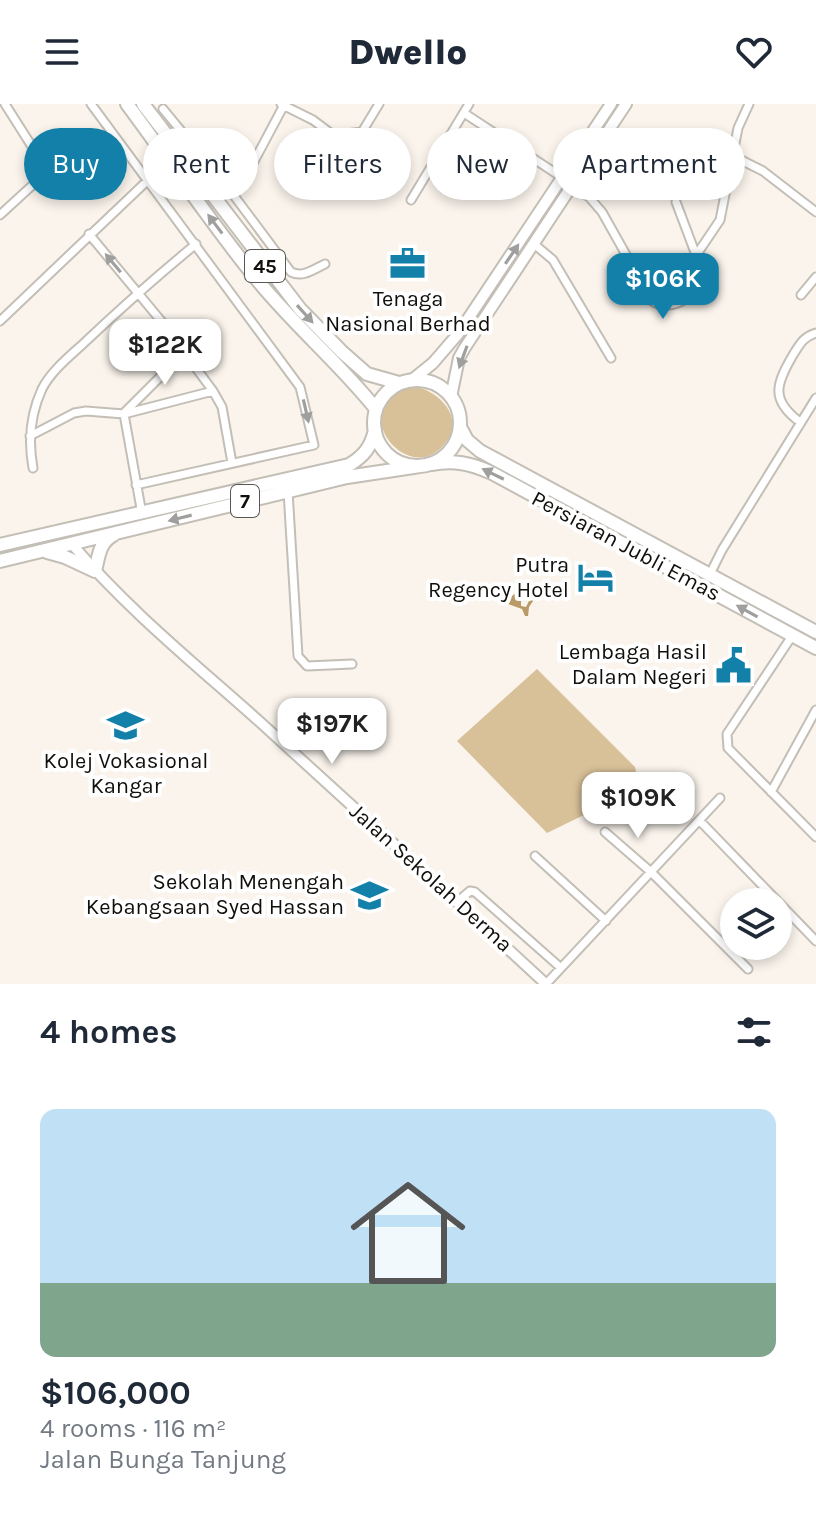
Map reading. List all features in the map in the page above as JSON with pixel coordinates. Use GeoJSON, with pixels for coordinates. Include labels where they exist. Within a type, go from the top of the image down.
{"type":"FeatureCollection","features":[{"type":"Feature","properties":{"kind":"main road","name":"45"},"geometry":{"type":"LineString","coordinates":[[127,104],[151,125],[300,309],[342,352],[367,374],[405,381]]}},
{"type":"Feature","properties":{"kind":"main road","name":"45"},"geometry":{"type":"LineString","coordinates":[[143,104],[153,128]]}},
{"type":"Feature","properties":{"kind":"main road"},"geometry":{"type":"LineString","coordinates":[[595,128],[611,104]]}},
{"type":"Feature","properties":{"kind":"main road"},"geometry":{"type":"LineString","coordinates":[[610,128],[626,104]]}},
{"type":"Feature","properties":{"kind":"main road"},"geometry":{"type":"LineString","coordinates":[[375,430],[376,409],[385,394],[433,363],[458,334],[553,193]]}},
{"type":"Feature","properties":{"kind":"main road","name":"45"},"geometry":{"type":"LineString","coordinates":[[197,200],[257,280],[376,409]]}},
{"type":"Feature","properties":{"kind":"main road"},"geometry":{"type":"LineString","coordinates":[[451,397],[459,358],[464,349],[563,200]]}},
{"type":"Feature","properties":{"kind":"main road"},"geometry":{"type":"LineString","coordinates":[[405,381],[434,383],[451,397],[459,414],[460,427],[451,449],[426,465]]}},
{"type":"Feature","properties":{"kind":"main road","name":"Persiaran Jubli Emas"},"geometry":{"type":"LineString","coordinates":[[460,427],[467,440],[480,451],[816,632]]}},
{"type":"Feature","properties":{"kind":"main road","name":"7"},"geometry":{"type":"LineString","coordinates":[[375,430],[381,447],[398,462],[426,465]]}},
{"type":"Feature","properties":{"kind":"main road","name":"7"},"geometry":{"type":"LineString","coordinates":[[0,545],[349,465],[361,457],[371,444],[375,430]]}},
{"type":"Feature","properties":{"kind":"main road","name":"Persiaran Jubli Emas"},"geometry":{"type":"LineString","coordinates":[[426,465],[455,461],[478,467],[816,648]]}},
{"type":"Feature","properties":{"kind":"main road","name":"7"},"geometry":{"type":"LineString","coordinates":[[0,561],[347,477],[426,465]]}},
{"type":"Feature","properties":{"kind":"main road"},"geometry":{"type":"LineString","coordinates":[[48,535],[71,543],[88,526]]}},
{"type":"Feature","properties":{"kind":"main road"},"geometry":{"type":"LineString","coordinates":[[37,553],[58,554],[95,571],[101,546],[107,538],[117,533]]}},
{"type":"Feature","properties":{"kind":"main road"},"geometry":{"type":"LineString","coordinates":[[660,564],[666,551]]}},
{"type":"Feature","properties":{"kind":"street"},"geometry":{"type":"LineString","coordinates":[[0,215],[37,181],[45,167],[5,104]]}},
{"type":"Feature","properties":{"kind":"street"},"geometry":{"type":"LineString","coordinates":[[91,104],[143,176]]}},
{"type":"Feature","properties":{"kind":"street"},"geometry":{"type":"LineString","coordinates":[[364,128],[379,104]]}},
{"type":"Feature","properties":{"kind":"street"},"geometry":{"type":"LineString","coordinates":[[411,200],[469,104]]}},
{"type":"Feature","properties":{"kind":"street"},"geometry":{"type":"LineString","coordinates":[[738,128],[749,104]]}},
{"type":"Feature","properties":{"kind":"street"},"geometry":{"type":"LineString","coordinates":[[258,153],[282,105],[324,128]]}},
{"type":"Feature","properties":{"kind":"street"},"geometry":{"type":"LineString","coordinates":[[151,125],[165,106],[291,272],[305,274],[325,264]]}},
{"type":"Feature","properties":{"kind":"street"},"geometry":{"type":"LineString","coordinates":[[464,113],[553,171]]}},
{"type":"Feature","properties":{"kind":"street"},"geometry":{"type":"LineString","coordinates":[[745,162],[763,171],[816,212]]}},
{"type":"Feature","properties":{"kind":"street"},"geometry":{"type":"LineString","coordinates":[[0,321],[143,185]]}},
{"type":"Feature","properties":{"kind":"street"},"geometry":{"type":"LineString","coordinates":[[136,485],[314,445],[300,387],[162,200]]}},
{"type":"Feature","properties":{"kind":"street"},"geometry":{"type":"LineString","coordinates":[[592,200],[602,212],[652,301],[659,306],[671,305],[700,288],[703,281],[676,202]]}},
{"type":"Feature","properties":{"kind":"street"},"geometry":{"type":"LineString","coordinates":[[695,257],[720,220],[724,200]]}},
{"type":"Feature","properties":{"kind":"street"},"geometry":{"type":"LineString","coordinates":[[235,226],[248,215]]}},
{"type":"Feature","properties":{"kind":"street"},"geometry":{"type":"LineString","coordinates":[[89,234],[138,292],[213,391],[222,407],[232,463]]}},
{"type":"Feature","properties":{"kind":"street"},"geometry":{"type":"LineString","coordinates":[[33,468],[32,415],[43,387],[55,371],[138,292],[196,244]]}},
{"type":"Feature","properties":{"kind":"street"},"geometry":{"type":"LineString","coordinates":[[534,244],[553,260],[611,358]]}},
{"type":"Feature","properties":{"kind":"street"},"geometry":{"type":"LineString","coordinates":[[801,295],[816,277]]}},
{"type":"Feature","properties":{"kind":"street"},"geometry":{"type":"LineString","coordinates":[[800,422],[780,402],[780,378],[804,338],[814,334]]}},
{"type":"Feature","properties":{"kind":"street"},"geometry":{"type":"LineString","coordinates":[[124,414],[185,352]]}},
{"type":"Feature","properties":{"kind":"street"},"geometry":{"type":"LineString","coordinates":[[30,436],[74,413],[124,414],[213,391]]}},
{"type":"Feature","properties":{"kind":"street"},"geometry":{"type":"LineString","coordinates":[[710,574],[816,398]]}},
{"type":"Feature","properties":{"kind":"street"},"geometry":{"type":"LineString","coordinates":[[124,414],[142,514]]}},
{"type":"Feature","properties":{"kind":"street"},"geometry":{"type":"LineString","coordinates":[[288,491],[298,656],[307,666],[352,664]]}},
{"type":"Feature","properties":{"kind":"street","name":"Jalan Sekolah Derma"},"geometry":{"type":"LineString","coordinates":[[71,543],[95,571],[175,649],[259,721],[546,984]]}},
{"type":"Feature","properties":{"kind":"street"},"geometry":{"type":"LineString","coordinates":[[792,636],[726,740],[728,748],[816,837]]}},
{"type":"Feature","properties":{"kind":"street"},"geometry":{"type":"LineString","coordinates":[[771,792],[816,710]]}},
{"type":"Feature","properties":{"kind":"street"},"geometry":{"type":"LineString","coordinates":[[546,984],[720,798]]}},
{"type":"Feature","properties":{"kind":"street"},"geometry":{"type":"LineString","coordinates":[[700,821],[816,941]]}},
{"type":"Feature","properties":{"kind":"street"},"geometry":{"type":"LineString","coordinates":[[605,832],[651,872],[748,969]]}},
{"type":"Feature","properties":{"kind":"street"},"geometry":{"type":"LineString","coordinates":[[535,856],[606,921]]}},
{"type":"Feature","properties":{"kind":"street"},"geometry":{"type":"LineString","coordinates":[[457,902],[470,891],[475,892],[561,968]]}},
{"type":"Feature","properties":{"kind":"shaded area"},"geometry":{"type":"Polygon","coordinates":[[[412,386],[441,400],[452,417],[449,437],[442,447],[427,456],[411,456],[397,449],[386,437],[381,422],[382,407],[392,395],[412,386]]]}},
{"type":"Feature","properties":{"kind":"shaded area"},"geometry":{"type":"Polygon","coordinates":[[[521,589],[527,594],[521,600],[521,606],[526,607],[530,599],[533,601],[528,616],[522,609],[508,604],[508,599],[521,589]]]}},
{"type":"Feature","properties":{"kind":"shaded area"},"geometry":{"type":"Polygon","coordinates":[[[537,669],[635,767],[638,780],[629,793],[547,833],[457,741],[537,669]]]}},
{"type":"Feature","properties":{"kind":"place","name":"Tenaga Nasional Berhad"},"geometry":{"type":"Point","coordinates":[408,263]}},
{"type":"Feature","properties":{"kind":"place","name":"Putra Regency Hotel"},"geometry":{"type":"Point","coordinates":[595,578]}},
{"type":"Feature","properties":{"kind":"place","name":"Lembaga Hasil Dalam Negeri"},"geometry":{"type":"Point","coordinates":[733,665]}},
{"type":"Feature","properties":{"kind":"place","name":"Kolej Vokasional Kangar"},"geometry":{"type":"Point","coordinates":[126,725]}},
{"type":"Feature","properties":{"kind":"place","name":"Sekolah Menengah Kebangsaan Syed Hassan"},"geometry":{"type":"Point","coordinates":[370,895]}}]}
